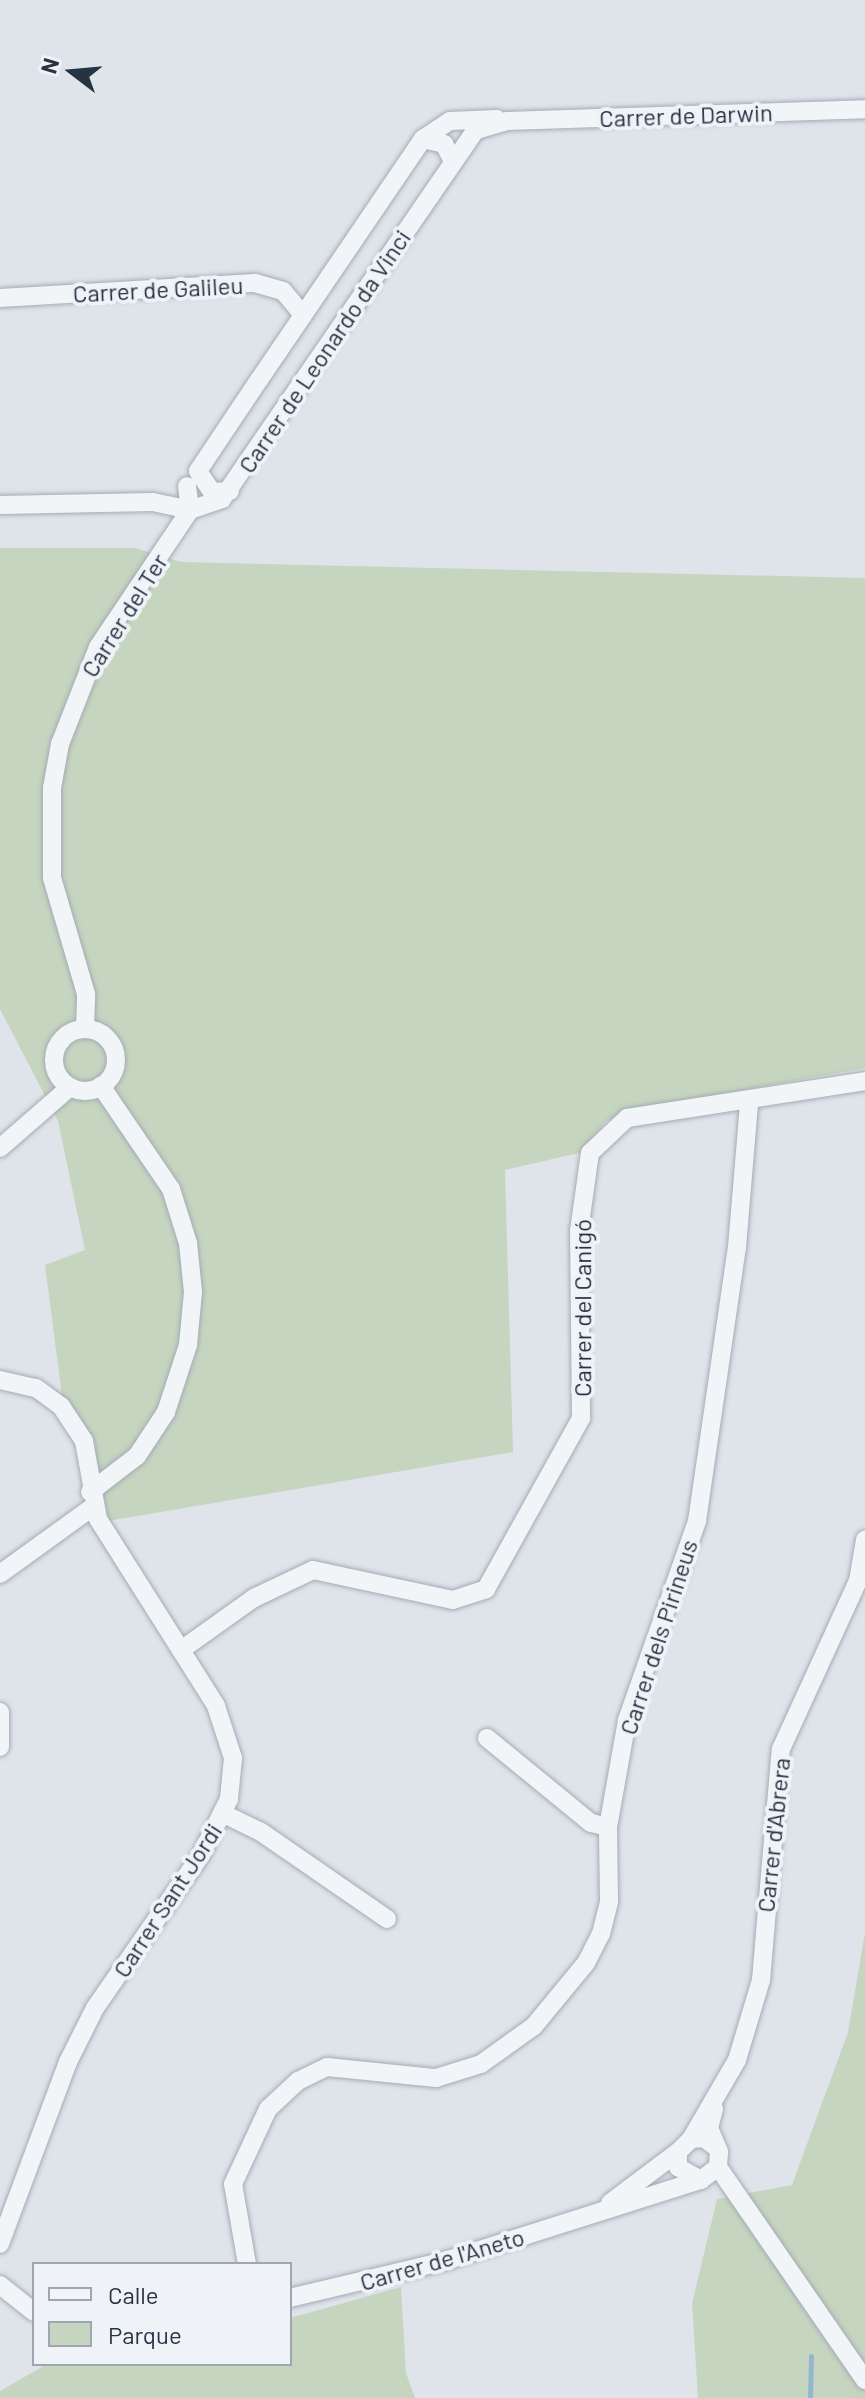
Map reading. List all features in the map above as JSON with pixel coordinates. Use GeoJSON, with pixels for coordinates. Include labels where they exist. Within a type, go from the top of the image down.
{"type":"FeatureCollection","features":[{"type":"Feature","properties":{"kind":"street","name":"Carrer de Darwin"},"geometry":{"type":"LineString","coordinates":[[507,121],[865,109]]}},
{"type":"Feature","properties":{"kind":"street","name":"Carrer de Leonardo da Vinci"},"geometry":{"type":"LineString","coordinates":[[450,121],[507,121],[476,130],[452,159],[230,491],[205,488],[192,478],[423,139],[450,121]]}},
{"type":"Feature","properties":{"kind":"street"},"geometry":{"type":"LineString","coordinates":[[423,139],[444,144],[452,159]]}},
{"type":"Feature","properties":{"kind":"street","name":"Carrer de Galileu"},"geometry":{"type":"LineString","coordinates":[[0,298],[255,283],[283,291],[303,315]]}},
{"type":"Feature","properties":{"kind":"street"},"geometry":{"type":"LineString","coordinates":[[190,510],[192,478]]}},
{"type":"Feature","properties":{"kind":"street"},"geometry":{"type":"LineString","coordinates":[[153,502],[192,478]]}},
{"type":"Feature","properties":{"kind":"street"},"geometry":{"type":"LineString","coordinates":[[0,505],[153,502],[190,510],[207,507],[230,491]]}},
{"type":"Feature","properties":{"kind":"street","name":"Carrer del Ter"},"geometry":{"type":"LineString","coordinates":[[85,1028],[86,994],[52,878],[52,788],[60,744],[98,647],[190,510]]}},
{"type":"Feature","properties":{"kind":"street"},"geometry":{"type":"LineString","coordinates":[[4,1145],[70,1087],[101,1086],[114,1070],[114,1051],[103,1035],[85,1028],[66,1035],[55,1052],[56,1072],[70,1087]]}},
{"type":"Feature","properties":{"kind":"street","name":"Carrer del Canigó"},"geometry":{"type":"LineString","coordinates":[[181,1650],[254,1598],[313,1570],[453,1600],[486,1589],[581,1418],[579,1231],[590,1153],[627,1118],[749,1103],[865,1081]]}},
{"type":"Feature","properties":{"kind":"street"},"geometry":{"type":"LineString","coordinates":[[0,1574],[92,1499],[137,1456],[166,1412],[188,1345],[193,1292],[188,1243],[171,1189],[101,1086]]}},
{"type":"Feature","properties":{"kind":"street","name":"Carrer dels Pirineus"},"geometry":{"type":"LineString","coordinates":[[247,2262],[233,2184],[268,2109],[298,2081],[327,2067],[436,2078],[481,2064],[534,2026],[586,1963],[601,1934],[609,1901],[608,1827],[627,1720],[697,1521],[737,1247],[749,1103]]}},
{"type":"Feature","properties":{"kind":"street","name":"Carrer Sant Jordi"},"geometry":{"type":"LineString","coordinates":[[0,1380],[36,1388],[61,1406],[84,1441],[92,1499],[216,1706],[233,1758],[222,1813],[201,1855],[95,2008],[0,2244]]}},
{"type":"Feature","properties":{"kind":"street","name":"Carrer d'Abrera"},"geometry":{"type":"LineString","coordinates":[[684,2146],[737,2060],[761,1980],[781,1749],[858,1581],[865,1540]]}},
{"type":"Feature","properties":{"kind":"street"},"geometry":{"type":"LineString","coordinates":[[0,1712],[0,1747]]}},
{"type":"Feature","properties":{"kind":"street"},"geometry":{"type":"LineString","coordinates":[[487,1738],[591,1823],[608,1827]]}},
{"type":"Feature","properties":{"kind":"street"},"geometry":{"type":"LineString","coordinates":[[222,1813],[261,1832],[387,1919]]}},
{"type":"Feature","properties":{"kind":"street","name":"Carrer d'Abrera"},"geometry":{"type":"LineString","coordinates":[[718,2091],[709,2128],[716,2147],[718,2167]]}},
{"type":"Feature","properties":{"kind":"street"},"geometry":{"type":"LineString","coordinates":[[701,2180],[682,2173],[684,2146],[716,2147]]}},
{"type":"Feature","properties":{"kind":"street","name":"Carrer de l'Aneto"},"geometry":{"type":"LineString","coordinates":[[593,2215],[684,2146]]}},
{"type":"Feature","properties":{"kind":"street"},"geometry":{"type":"LineString","coordinates":[[718,2167],[865,2380]]}},
{"type":"Feature","properties":{"kind":"street","name":"Carrer de l'Aneto"},"geometry":{"type":"LineString","coordinates":[[292,2298],[445,2261],[701,2180],[718,2167]]}},
{"type":"Feature","properties":{"kind":"street"},"geometry":{"type":"LineString","coordinates":[[0,2285],[32,2310]]}},
{"type":"Feature","properties":{"kind":"green space"},"geometry":{"type":"Polygon","coordinates":[[[0,548],[135,548],[181,562],[865,578],[865,1068],[627,1111],[605,1122],[583,1152],[505,1170],[513,1452],[108,1521],[62,1396],[45,1265],[85,1250],[58,1121],[0,1009],[0,548]]]}},
{"type":"Feature","properties":{"kind":"green space"},"geometry":{"type":"Polygon","coordinates":[[[865,1933],[865,2398],[698,2398],[692,2304],[717,2199],[792,2185],[848,2032],[865,1933]]]}},
{"type":"Feature","properties":{"kind":"green space"},"geometry":{"type":"Polygon","coordinates":[[[401,2287],[406,2373],[415,2398],[0,2398],[0,2391],[44,2366],[292,2366],[292,2317],[401,2287]]]}},
{"type":"Feature","properties":{"kind":"waterway"},"geometry":{"type":"LineString","coordinates":[[810,2398],[811,2356]]}}]}
